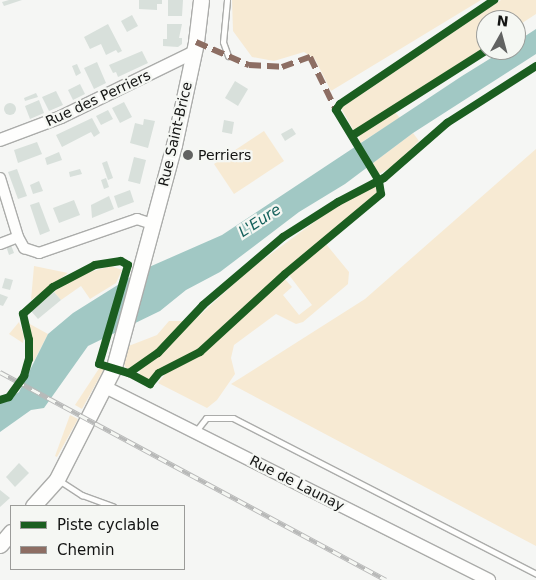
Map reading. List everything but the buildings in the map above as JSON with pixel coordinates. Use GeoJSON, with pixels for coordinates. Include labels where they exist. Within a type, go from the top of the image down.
{"type":"FeatureCollection","features":[{"type":"Feature","properties":{"kind":"main road","name":"Rue Saint-Brice"},"geometry":{"type":"LineString","coordinates":[[34,505],[57,479],[105,387],[124,331],[174,144],[194,52],[201,0]]}},
{"type":"Feature","properties":{"kind":"main road"},"geometry":{"type":"LineString","coordinates":[[0,545],[10,533]]}},
{"type":"Feature","properties":{"kind":"street","name":"Rue des Perriers"},"geometry":{"type":"LineString","coordinates":[[0,140],[61,117],[194,52]]}},
{"type":"Feature","properties":{"kind":"street"},"geometry":{"type":"LineString","coordinates":[[0,178],[18,237],[24,248],[39,253],[136,219],[152,224]]}},
{"type":"Feature","properties":{"kind":"street"},"geometry":{"type":"LineString","coordinates":[[1,241],[18,237]]}},
{"type":"Feature","properties":{"kind":"street","name":"Rue de Launay"},"geometry":{"type":"LineString","coordinates":[[105,387],[489,580]]}},
{"type":"Feature","properties":{"kind":"lane"},"geometry":{"type":"LineString","coordinates":[[228,0],[223,42],[228,56]]}},
{"type":"Feature","properties":{"kind":"lane"},"geometry":{"type":"LineString","coordinates":[[195,431],[206,418],[233,418],[536,574]]}},
{"type":"Feature","properties":{"kind":"lane"},"geometry":{"type":"LineString","coordinates":[[57,479],[82,495],[110,505]]}},
{"type":"Feature","properties":{"kind":"shaded area"},"geometry":{"type":"Polygon","coordinates":[[[232,0],[481,0],[331,91],[315,59],[304,52],[274,61],[252,57],[233,31],[232,0]]]}},
{"type":"Feature","properties":{"kind":"shaded area"},"geometry":{"type":"Polygon","coordinates":[[[501,0],[536,0],[536,14],[526,20],[526,10],[486,10],[501,0]]]}},
{"type":"Feature","properties":{"kind":"shaded area"},"geometry":{"type":"Polygon","coordinates":[[[476,17],[476,52],[354,131],[341,108],[476,17]]]}},
{"type":"Feature","properties":{"kind":"shaded area"},"geometry":{"type":"Polygon","coordinates":[[[395,112],[400,118],[360,143],[359,134],[395,112]]]}},
{"type":"Feature","properties":{"kind":"shaded area"},"geometry":{"type":"Polygon","coordinates":[[[264,131],[284,161],[234,194],[214,164],[264,131]]]}},
{"type":"Feature","properties":{"kind":"shaded area"},"geometry":{"type":"Polygon","coordinates":[[[413,133],[419,141],[395,165],[379,174],[373,163],[413,133]]]}},
{"type":"Feature","properties":{"kind":"shaded area"},"geometry":{"type":"Polygon","coordinates":[[[536,149],[536,546],[231,384],[365,299],[536,149]]]}},
{"type":"Feature","properties":{"kind":"shaded area"},"geometry":{"type":"Polygon","coordinates":[[[376,184],[377,194],[282,272],[196,351],[160,369],[148,382],[139,376],[140,370],[249,270],[328,212],[376,184]]]}},
{"type":"Feature","properties":{"kind":"shaded area"},"geometry":{"type":"Polygon","coordinates":[[[326,244],[349,272],[348,284],[303,322],[296,324],[276,314],[234,345],[231,358],[235,374],[217,400],[207,408],[158,383],[166,373],[202,355],[284,278],[292,287],[283,295],[299,315],[312,305],[289,275],[326,244]]]}},
{"type":"Feature","properties":{"kind":"shaded area"},"geometry":{"type":"Polygon","coordinates":[[[34,266],[68,273],[31,300],[34,266]]]}},
{"type":"Feature","properties":{"kind":"shaded area"},"geometry":{"type":"Polygon","coordinates":[[[111,266],[122,270],[116,283],[90,299],[81,286],[61,300],[54,292],[79,275],[111,266]]]}},
{"type":"Feature","properties":{"kind":"shaded area"},"geometry":{"type":"Polygon","coordinates":[[[169,321],[185,321],[162,346],[130,369],[126,368],[122,361],[126,347],[157,335],[169,321]]]}},
{"type":"Feature","properties":{"kind":"shaded area"},"geometry":{"type":"Polygon","coordinates":[[[19,322],[24,336],[23,343],[9,334],[19,322]]]}},
{"type":"Feature","properties":{"kind":"shaded area"},"geometry":{"type":"Polygon","coordinates":[[[28,323],[48,334],[34,361],[31,360],[28,323]]]}},
{"type":"Feature","properties":{"kind":"shaded area"},"geometry":{"type":"Polygon","coordinates":[[[100,367],[105,367],[82,409],[75,405],[100,367]]]}},
{"type":"Feature","properties":{"kind":"shaded area"},"geometry":{"type":"Polygon","coordinates":[[[70,415],[78,419],[57,457],[55,456],[70,415]]]}},
{"type":"Feature","properties":{"kind":"water","name":"L'Eure"},"geometry":{"type":"Polygon","coordinates":[[[536,29],[536,54],[413,133],[345,184],[299,212],[220,272],[186,290],[160,311],[88,346],[44,408],[31,410],[0,432],[0,404],[19,392],[48,334],[73,313],[140,271],[222,235],[488,60],[526,60],[526,36],[536,29]]]}},
{"type":"Feature","properties":{"kind":"railway"},"geometry":{"type":"LineString","coordinates":[[0,372],[386,580]]}},
{"type":"Feature","properties":{"kind":"marked path"},"geometry":{"type":"LineString","coordinates":[[196,42],[249,65],[282,67],[310,57],[336,110]]}},
{"type":"Feature","properties":{"kind":"cycle path"},"geometry":{"type":"LineString","coordinates":[[0,400],[9,397],[24,376],[29,359],[29,340],[23,314],[53,287],[95,265],[121,261],[128,265],[99,364],[129,373],[150,384],[159,373],[200,352],[285,274],[381,194],[379,181],[336,110],[340,104],[494,0]]}},
{"type":"Feature","properties":{"kind":"cycle path"},"geometry":{"type":"LineString","coordinates":[[353,135],[476,57]]}},
{"type":"Feature","properties":{"kind":"cycle path"},"geometry":{"type":"LineString","coordinates":[[129,373],[158,353],[203,305],[283,237],[338,202],[384,178],[447,123],[536,66]]}},
{"type":"Feature","properties":{"kind":"place","name":"Perriers"},"geometry":{"type":"Point","coordinates":[188,155]}}]}
